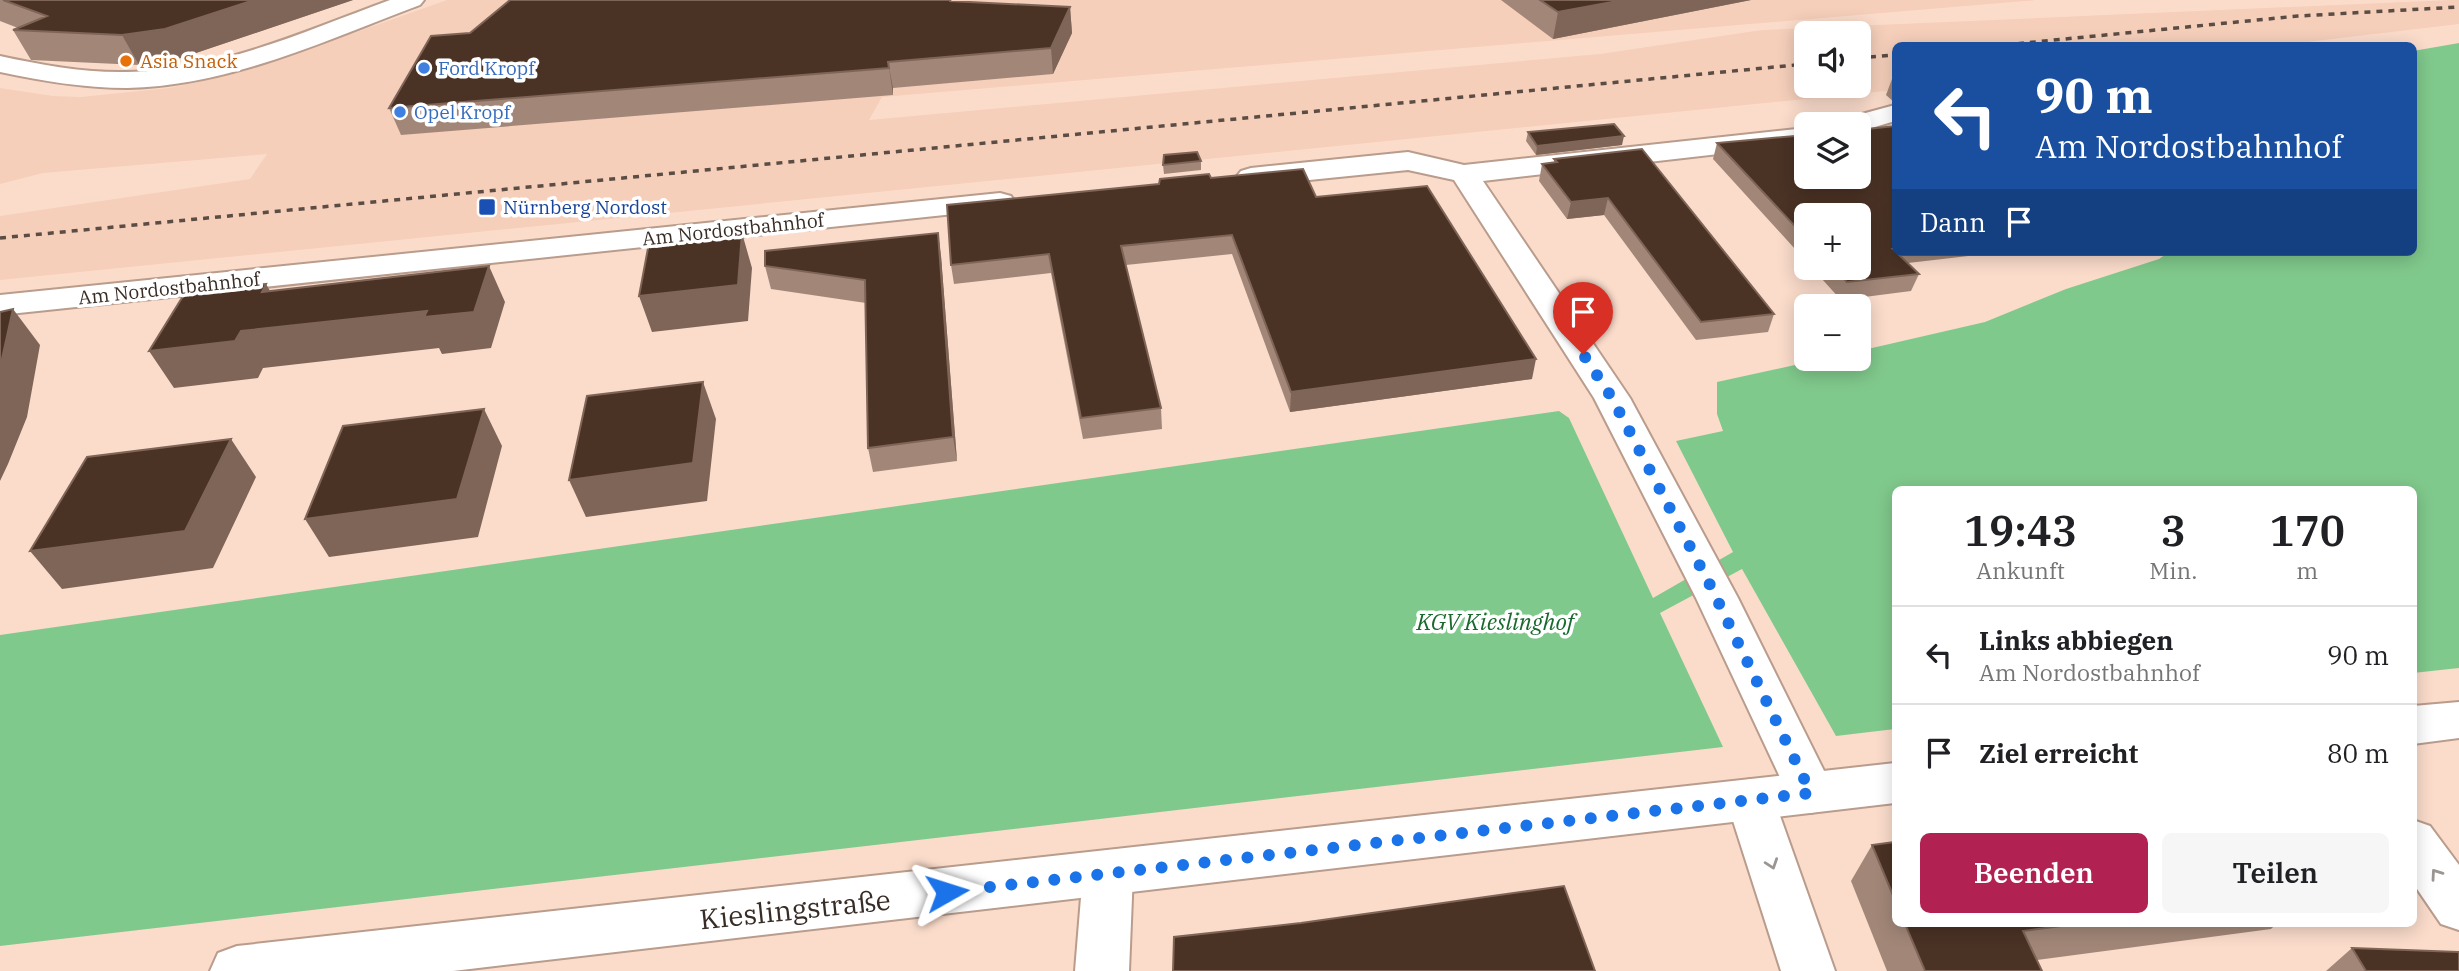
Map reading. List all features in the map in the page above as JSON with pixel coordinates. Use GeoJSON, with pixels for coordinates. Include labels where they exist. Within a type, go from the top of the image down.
{"type":"FeatureCollection","features":[{"type":"Feature","properties":{"kind":"street"},"geometry":{"type":"LineString","coordinates":[[0,64],[89,79],[149,79],[192,74],[243,60],[412,0]]}},
{"type":"Feature","properties":{"kind":"street"},"geometry":{"type":"LineString","coordinates":[[1871,120],[1892,113]]}},
{"type":"Feature","properties":{"kind":"street"},"geometry":{"type":"LineString","coordinates":[[1219,180],[1408,161],[1464,174],[1794,137]]}},
{"type":"Feature","properties":{"kind":"street"},"geometry":{"type":"LineString","coordinates":[[1464,174],[1612,398],[1760,684],[1811,793]]}},
{"type":"Feature","properties":{"kind":"street","name":"Am Nordostbahnhof"},"geometry":{"type":"LineString","coordinates":[[0,305],[1030,199]]}},
{"type":"Feature","properties":{"kind":"street"},"geometry":{"type":"LineString","coordinates":[[2417,725],[2459,720]]}},
{"type":"Feature","properties":{"kind":"street","name":"Kieslingstraße"},"geometry":{"type":"LineString","coordinates":[[237,971],[403,962],[1108,873],[1892,783]]}},
{"type":"Feature","properties":{"kind":"street"},"geometry":{"type":"LineString","coordinates":[[1750,799],[1808,971]]}},
{"type":"Feature","properties":{"kind":"street"},"geometry":{"type":"LineString","coordinates":[[2417,847],[2459,907]]}},
{"type":"Feature","properties":{"kind":"street"},"geometry":{"type":"LineString","coordinates":[[1102,971],[1108,873]]}},
{"type":"Feature","properties":{"kind":"shaded area"},"geometry":{"type":"Polygon","coordinates":[[[447,0],[2036,0],[882,97],[869,120],[1600,54],[1762,30],[1794,29],[1794,98],[1815,98],[0,280],[0,216],[250,179],[267,154],[43,173],[0,184],[0,88],[81,97],[169,88],[198,82],[329,35],[351,34],[447,0]]]}},
{"type":"Feature","properties":{"kind":"shaded area"},"geometry":{"type":"Polygon","coordinates":[[[2459,0],[2459,24],[2307,42],[1892,42],[1892,90],[1871,92],[1871,25],[2459,0]]]}},
{"type":"Feature","properties":{"kind":"green space","name":"KGV Kieslinghof"},"geometry":{"type":"Polygon","coordinates":[[[2459,43],[2459,668],[2417,673],[2417,486],[1892,486],[1892,729],[1836,736],[1742,569],[1660,613],[1723,747],[0,946],[0,635],[1559,411],[1569,418],[1653,598],[1733,552],[1676,441],[1723,431],[1717,414],[1717,382],[1794,365],[1794,371],[1871,371],[1871,348],[1985,322],[2066,289],[2163,256],[2417,256],[2417,50],[2459,43]]]}},
{"type":"Feature","properties":{"kind":"building"},"geometry":{"type":"Polygon","coordinates":[[[3,0],[254,0],[165,29],[122,35],[13,30],[47,16],[3,0]]]}},
{"type":"Feature","properties":{"kind":"building"},"geometry":{"type":"Polygon","coordinates":[[[510,0],[950,0],[1070,7],[1051,48],[888,62],[889,68],[389,108],[431,36],[470,33],[510,0]]]}},
{"type":"Feature","properties":{"kind":"building"},"geometry":{"type":"Polygon","coordinates":[[[1540,0],[1623,0],[1558,12],[1540,0]]]}},
{"type":"Feature","properties":{"kind":"building"},"geometry":{"type":"Polygon","coordinates":[[[1614,124],[1624,136],[1537,146],[1528,132],[1614,124]]]}},
{"type":"Feature","properties":{"kind":"building"},"geometry":{"type":"Polygon","coordinates":[[[1892,126],[1892,256],[1900,256],[1919,274],[1871,279],[1871,203],[1794,203],[1794,225],[1717,143],[1794,136],[1794,189],[1871,189],[1871,129],[1892,126]]]}},
{"type":"Feature","properties":{"kind":"building"},"geometry":{"type":"Polygon","coordinates":[[[1642,149],[1774,314],[1701,322],[1608,198],[1571,202],[1542,164],[1557,162],[1554,159],[1642,149]]]}},
{"type":"Feature","properties":{"kind":"building"},"geometry":{"type":"Polygon","coordinates":[[[1197,152],[1201,161],[1163,165],[1164,155],[1197,152]]]}},
{"type":"Feature","properties":{"kind":"building"},"geometry":{"type":"Polygon","coordinates":[[[1303,169],[1316,197],[1427,186],[1536,359],[1291,392],[1232,235],[1121,246],[1161,408],[1081,418],[1049,254],[951,265],[947,205],[1159,184],[1160,179],[1209,174],[1211,178],[1303,169]]]}},
{"type":"Feature","properties":{"kind":"building"},"geometry":{"type":"Polygon","coordinates":[[[742,233],[738,285],[639,296],[649,243],[742,233]]]}},
{"type":"Feature","properties":{"kind":"building"},"geometry":{"type":"Polygon","coordinates":[[[938,233],[953,437],[868,448],[865,280],[765,266],[765,251],[938,233]]]}},
{"type":"Feature","properties":{"kind":"building"},"geometry":{"type":"Polygon","coordinates":[[[489,266],[474,312],[424,317],[427,311],[241,331],[235,341],[149,351],[185,293],[266,284],[262,292],[489,266]]]}},
{"type":"Feature","properties":{"kind":"building"},"geometry":{"type":"Polygon","coordinates":[[[13,309],[0,368],[0,312],[13,309]]]}},
{"type":"Feature","properties":{"kind":"building"},"geometry":{"type":"Polygon","coordinates":[[[703,382],[693,463],[569,480],[587,396],[703,382]]]}},
{"type":"Feature","properties":{"kind":"building"},"geometry":{"type":"Polygon","coordinates":[[[484,409],[457,499],[305,519],[343,426],[484,409]]]}},
{"type":"Feature","properties":{"kind":"building"},"geometry":{"type":"Polygon","coordinates":[[[231,439],[185,531],[30,551],[87,457],[231,439]]]}},
{"type":"Feature","properties":{"kind":"building"},"geometry":{"type":"Polygon","coordinates":[[[1892,842],[1892,893],[1872,845],[1892,842]]]}},
{"type":"Feature","properties":{"kind":"building"},"geometry":{"type":"Polygon","coordinates":[[[1564,886],[1595,971],[1173,971],[1174,937],[1301,923],[1564,886]]]}},
{"type":"Feature","properties":{"kind":"building"},"geometry":{"type":"Polygon","coordinates":[[[1906,927],[2054,927],[2023,931],[2042,971],[1925,971],[1906,927]]]}},
{"type":"Feature","properties":{"kind":"building"},"geometry":{"type":"Polygon","coordinates":[[[2352,948],[2459,952],[2459,971],[2366,971],[2352,948]]]}},
{"type":"Feature","properties":{"kind":"railway"},"geometry":{"type":"LineString","coordinates":[[2035,42],[2298,16],[2459,7]]}},
{"type":"Feature","properties":{"kind":"railway"},"geometry":{"type":"LineString","coordinates":[[1871,57],[1892,55]]}},
{"type":"Feature","properties":{"kind":"railway"},"geometry":{"type":"LineString","coordinates":[[0,238],[1794,65]]}},
{"type":"Feature","properties":{"kind":"place","name":"Asia Snack"},"geometry":{"type":"Point","coordinates":[126,61]}},
{"type":"Feature","properties":{"kind":"place","name":"Ford Kropf"},"geometry":{"type":"Point","coordinates":[424,68]}},
{"type":"Feature","properties":{"kind":"place","name":"Opel Kropf"},"geometry":{"type":"Point","coordinates":[400,112]}},
{"type":"Feature","properties":{"kind":"place","name":"Nürnberg Nordost"},"geometry":{"type":"Point","coordinates":[487,207]}},
{"type":"Feature","properties":{"kind":"route"},"geometry":{"type":"LineString","coordinates":[[947,892],[1811,793],[1710,585],[1612,398],[1583,354]]}}]}
